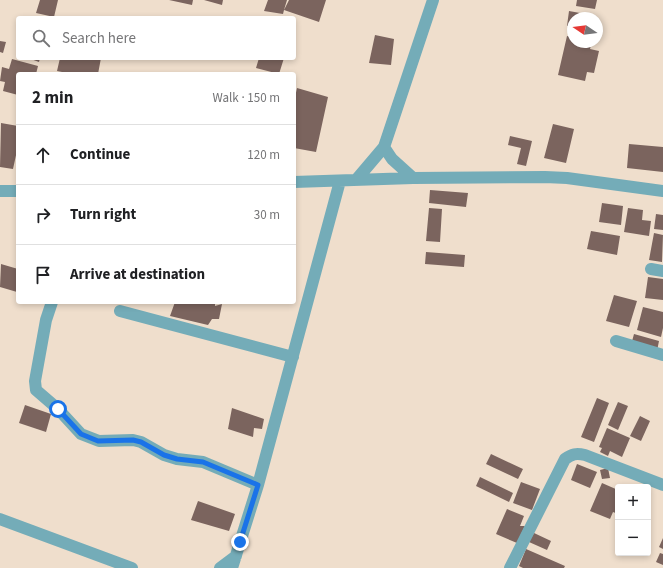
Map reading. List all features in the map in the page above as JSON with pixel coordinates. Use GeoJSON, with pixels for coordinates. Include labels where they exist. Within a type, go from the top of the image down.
{"type":"FeatureCollection","features":[{"type":"Feature","properties":{"kind":"street"},"geometry":{"type":"LineString","coordinates":[[356,180],[384,147],[433,0]]}},
{"type":"Feature","properties":{"kind":"street"},"geometry":{"type":"LineString","coordinates":[[384,147],[392,159],[413,178]]}},
{"type":"Feature","properties":{"kind":"street"},"geometry":{"type":"LineString","coordinates":[[296,182],[413,178],[567,178],[663,191]]}},
{"type":"Feature","properties":{"kind":"street"},"geometry":{"type":"LineString","coordinates":[[232,568],[258,485],[340,181]]}},
{"type":"Feature","properties":{"kind":"street"},"geometry":{"type":"LineString","coordinates":[[0,191],[16,191]]}},
{"type":"Feature","properties":{"kind":"street"},"geometry":{"type":"LineString","coordinates":[[51,304],[46,320],[40,350],[35,381],[36,390],[58,409],[81,434],[98,441],[133,440],[141,442],[164,455],[177,459],[203,462],[258,485]]}},
{"type":"Feature","properties":{"kind":"street"},"geometry":{"type":"LineString","coordinates":[[120,311],[293,357]]}},
{"type":"Feature","properties":{"kind":"street"},"geometry":{"type":"LineString","coordinates":[[616,341],[663,355]]}},
{"type":"Feature","properties":{"kind":"street"},"geometry":{"type":"LineString","coordinates":[[510,568],[565,460],[571,455],[577,453],[585,455],[663,485]]}},
{"type":"Feature","properties":{"kind":"street"},"geometry":{"type":"LineString","coordinates":[[0,519],[132,568]]}},
{"type":"Feature","properties":{"kind":"street"},"geometry":{"type":"LineString","coordinates":[[220,568],[236,556]]}},
{"type":"Feature","properties":{"kind":"building"},"geometry":{"type":"Polygon","coordinates":[[[40,0],[58,0],[54,16],[36,13],[40,0]]]}},
{"type":"Feature","properties":{"kind":"building"},"geometry":{"type":"Polygon","coordinates":[[[169,0],[193,0],[192,5],[169,0]]]}},
{"type":"Feature","properties":{"kind":"building"},"geometry":{"type":"Polygon","coordinates":[[[204,0],[223,0],[222,5],[204,0]]]}},
{"type":"Feature","properties":{"kind":"building"},"geometry":{"type":"Polygon","coordinates":[[[268,0],[287,0],[283,14],[264,11],[268,0]]]}},
{"type":"Feature","properties":{"kind":"building"},"geometry":{"type":"Polygon","coordinates":[[[289,0],[326,0],[319,22],[284,10],[289,0]]]}},
{"type":"Feature","properties":{"kind":"building"},"geometry":{"type":"Polygon","coordinates":[[[577,0],[597,0],[595,9],[576,6],[577,0]]]}},
{"type":"Feature","properties":{"kind":"building"},"geometry":{"type":"Polygon","coordinates":[[[375,35],[394,39],[391,65],[369,63],[375,35]]]}},
{"type":"Feature","properties":{"kind":"building"},"geometry":{"type":"Polygon","coordinates":[[[567,36],[567,48],[590,48],[599,51],[594,73],[587,72],[585,81],[558,75],[567,36]]]}},
{"type":"Feature","properties":{"kind":"building"},"geometry":{"type":"Polygon","coordinates":[[[0,41],[6,42],[3,53],[0,52],[0,41]]]}},
{"type":"Feature","properties":{"kind":"building"},"geometry":{"type":"Polygon","coordinates":[[[12,59],[38,66],[36,72],[16,72],[16,94],[3,91],[5,82],[0,81],[2,67],[9,69],[12,59]]]}},
{"type":"Feature","properties":{"kind":"building"},"geometry":{"type":"Polygon","coordinates":[[[60,60],[101,60],[98,72],[57,71],[60,60]]]}},
{"type":"Feature","properties":{"kind":"building"},"geometry":{"type":"Polygon","coordinates":[[[258,60],[283,60],[280,72],[271,72],[256,68],[258,60]]]}},
{"type":"Feature","properties":{"kind":"building"},"geometry":{"type":"Polygon","coordinates":[[[297,88],[328,97],[316,152],[296,148],[297,88]]]}},
{"type":"Feature","properties":{"kind":"building"},"geometry":{"type":"Polygon","coordinates":[[[1,123],[16,126],[16,155],[13,169],[0,167],[1,123]]]}},
{"type":"Feature","properties":{"kind":"building"},"geometry":{"type":"Polygon","coordinates":[[[553,124],[574,129],[566,163],[544,158],[553,124]]]}},
{"type":"Feature","properties":{"kind":"building"},"geometry":{"type":"Polygon","coordinates":[[[510,136],[532,141],[526,166],[517,164],[521,148],[508,145],[510,136]]]}},
{"type":"Feature","properties":{"kind":"building"},"geometry":{"type":"Polygon","coordinates":[[[629,144],[663,147],[663,172],[627,168],[629,144]]]}},
{"type":"Feature","properties":{"kind":"building"},"geometry":{"type":"Polygon","coordinates":[[[430,190],[468,193],[466,207],[429,203],[430,190]]]}},
{"type":"Feature","properties":{"kind":"building"},"geometry":{"type":"Polygon","coordinates":[[[602,203],[623,206],[621,225],[599,222],[602,203]]]}},
{"type":"Feature","properties":{"kind":"building"},"geometry":{"type":"Polygon","coordinates":[[[429,208],[442,209],[440,242],[426,241],[429,208]]]}},
{"type":"Feature","properties":{"kind":"building"},"geometry":{"type":"Polygon","coordinates":[[[628,208],[643,210],[642,220],[651,221],[649,236],[624,232],[628,208]]]}},
{"type":"Feature","properties":{"kind":"building"},"geometry":{"type":"Polygon","coordinates":[[[656,214],[663,215],[663,230],[654,229],[656,214]]]}},
{"type":"Feature","properties":{"kind":"building"},"geometry":{"type":"Polygon","coordinates":[[[591,231],[620,236],[617,255],[587,249],[591,231]]]}},
{"type":"Feature","properties":{"kind":"building"},"geometry":{"type":"Polygon","coordinates":[[[654,233],[663,235],[662,262],[649,260],[654,233]]]}},
{"type":"Feature","properties":{"kind":"building"},"geometry":{"type":"Polygon","coordinates":[[[426,252],[465,255],[464,267],[425,264],[426,252]]]}},
{"type":"Feature","properties":{"kind":"building"},"geometry":{"type":"Polygon","coordinates":[[[1,264],[16,268],[16,292],[0,287],[1,264]]]}},
{"type":"Feature","properties":{"kind":"building"},"geometry":{"type":"Polygon","coordinates":[[[648,277],[663,279],[663,300],[645,298],[648,277]]]}},
{"type":"Feature","properties":{"kind":"building"},"geometry":{"type":"Polygon","coordinates":[[[614,295],[637,301],[629,327],[606,321],[614,295]]]}},
{"type":"Feature","properties":{"kind":"building"},"geometry":{"type":"Polygon","coordinates":[[[174,304],[215,304],[215,306],[222,304],[219,319],[212,319],[208,325],[170,316],[174,304]]]}},
{"type":"Feature","properties":{"kind":"building"},"geometry":{"type":"Polygon","coordinates":[[[643,307],[663,312],[663,328],[661,337],[637,330],[643,307]]]}},
{"type":"Feature","properties":{"kind":"building"},"geometry":{"type":"Polygon","coordinates":[[[634,334],[659,341],[657,351],[631,345],[634,334]]]}},
{"type":"Feature","properties":{"kind":"building"},"geometry":{"type":"Polygon","coordinates":[[[597,398],[609,403],[594,442],[581,437],[597,398]]]}},
{"type":"Feature","properties":{"kind":"building"},"geometry":{"type":"Polygon","coordinates":[[[618,402],[628,406],[618,430],[608,425],[618,402]]]}},
{"type":"Feature","properties":{"kind":"building"},"geometry":{"type":"Polygon","coordinates":[[[25,405],[51,414],[46,432],[19,423],[25,405]]]}},
{"type":"Feature","properties":{"kind":"building"},"geometry":{"type":"Polygon","coordinates":[[[232,408],[264,419],[262,429],[254,428],[253,437],[228,429],[232,408]]]}},
{"type":"Feature","properties":{"kind":"building"},"geometry":{"type":"Polygon","coordinates":[[[640,416],[650,421],[641,441],[630,436],[640,416]]]}},
{"type":"Feature","properties":{"kind":"building"},"geometry":{"type":"Polygon","coordinates":[[[607,428],[630,438],[622,457],[610,451],[608,456],[600,452],[602,448],[599,447],[607,428]]]}},
{"type":"Feature","properties":{"kind":"building"},"geometry":{"type":"Polygon","coordinates":[[[491,454],[523,469],[518,479],[486,464],[491,454]]]}},
{"type":"Feature","properties":{"kind":"building"},"geometry":{"type":"Polygon","coordinates":[[[577,464],[597,472],[590,488],[571,480],[577,464]]]}},
{"type":"Feature","properties":{"kind":"building"},"geometry":{"type":"Polygon","coordinates":[[[608,468],[610,478],[602,479],[600,470],[608,468]]]}},
{"type":"Feature","properties":{"kind":"building"},"geometry":{"type":"Polygon","coordinates":[[[480,477],[513,493],[509,502],[476,486],[480,477]]]}},
{"type":"Feature","properties":{"kind":"building"},"geometry":{"type":"Polygon","coordinates":[[[521,482],[540,489],[532,510],[513,503],[521,482]]]}},
{"type":"Feature","properties":{"kind":"building"},"geometry":{"type":"Polygon","coordinates":[[[602,483],[615,489],[615,513],[613,512],[610,519],[590,511],[602,483]]]}},
{"type":"Feature","properties":{"kind":"building"},"geometry":{"type":"Polygon","coordinates":[[[198,501],[235,514],[229,531],[191,520],[198,501]]]}},
{"type":"Feature","properties":{"kind":"building"},"geometry":{"type":"Polygon","coordinates":[[[507,509],[524,516],[520,526],[525,526],[517,543],[496,534],[507,509]]]}},
{"type":"Feature","properties":{"kind":"building"},"geometry":{"type":"Polygon","coordinates":[[[534,533],[551,541],[547,550],[529,542],[534,533]]]}},
{"type":"Feature","properties":{"kind":"building"},"geometry":{"type":"Polygon","coordinates":[[[663,538],[663,549],[659,547],[663,538]]]}},
{"type":"Feature","properties":{"kind":"building"},"geometry":{"type":"Polygon","coordinates":[[[526,549],[565,566],[564,568],[523,568],[519,566],[526,549]]]}},
{"type":"Feature","properties":{"kind":"building"},"geometry":{"type":"Polygon","coordinates":[[[660,553],[663,554],[663,565],[656,562],[660,553]]]}},
{"type":"Feature","properties":{"kind":"route"},"geometry":{"type":"LineString","coordinates":[[58,409],[81,434],[98,441],[133,440],[141,442],[164,455],[177,459],[203,462],[258,485],[240,542]]}}]}
